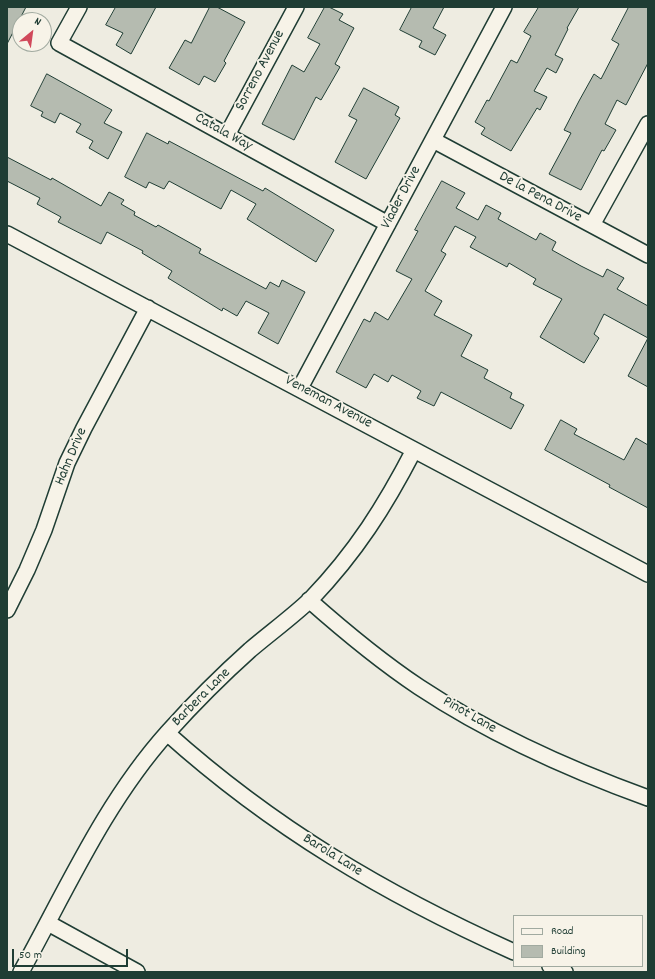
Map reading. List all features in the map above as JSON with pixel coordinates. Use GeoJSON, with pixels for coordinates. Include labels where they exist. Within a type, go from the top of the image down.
{"type":"FeatureCollection","features":[{"type":"Feature","properties":{"kind":"street","name":"Catala Way"},"geometry":{"type":"LineString","coordinates":[[79,7],[59,43],[388,224]]}},
{"type":"Feature","properties":{"kind":"street","name":"Sorreno Avenue"},"geometry":{"type":"LineString","coordinates":[[227,136],[296,7]]}},
{"type":"Feature","properties":{"kind":"street","name":"Viader Drive"},"geometry":{"type":"LineString","coordinates":[[300,388],[504,7]]}},
{"type":"Feature","properties":{"kind":"street"},"geometry":{"type":"LineString","coordinates":[[592,225],[648,124]]}},
{"type":"Feature","properties":{"kind":"street","name":"De la Pena Drive"},"geometry":{"type":"LineString","coordinates":[[433,140],[648,255]]}},
{"type":"Feature","properties":{"kind":"street","name":"Veneman Avenue"},"geometry":{"type":"LineString","coordinates":[[7,234],[300,388],[648,574]]}},
{"type":"Feature","properties":{"kind":"street","name":"Hahn Drive"},"geometry":{"type":"LineString","coordinates":[[8,606],[44,530],[67,464],[84,428],[148,308]]}},
{"type":"Feature","properties":{"kind":"street","name":"Barbera Lane"},"geometry":{"type":"LineString","coordinates":[[21,972],[117,797],[167,732],[209,688],[309,600],[340,567],[366,533],[390,497],[414,450]]}},
{"type":"Feature","properties":{"kind":"street","name":"Pinot Lane"},"geometry":{"type":"LineString","coordinates":[[309,600],[373,654],[418,687],[479,723],[599,780],[648,798]]}},
{"type":"Feature","properties":{"kind":"street","name":"Barola Lane"},"geometry":{"type":"LineString","coordinates":[[167,732],[235,790],[331,857],[388,891],[513,952]]}},
{"type":"Feature","properties":{"kind":"street"},"geometry":{"type":"LineString","coordinates":[[48,923],[137,972]]}},
{"type":"Feature","properties":{"kind":"street"},"geometry":{"type":"LineString","coordinates":[[552,967],[565,972]]}},
{"type":"Feature","properties":{"kind":"building"},"geometry":{"type":"Polygon","coordinates":[[[7,7],[26,7],[23,12],[12,12],[12,34],[7,44],[7,7]]]}},
{"type":"Feature","properties":{"kind":"building"},"geometry":{"type":"Polygon","coordinates":[[[116,7],[156,7],[131,54],[116,45],[123,33],[106,25],[116,7]]]}},
{"type":"Feature","properties":{"kind":"building"},"geometry":{"type":"Polygon","coordinates":[[[210,7],[217,7],[245,22],[224,61],[226,63],[215,82],[204,76],[199,85],[169,68],[185,40],[191,43],[210,7]]]}},
{"type":"Feature","properties":{"kind":"building"},"geometry":{"type":"Polygon","coordinates":[[[325,7],[329,7],[343,14],[339,20],[354,28],[335,64],[340,67],[321,100],[316,97],[294,140],[262,124],[292,65],[304,72],[320,44],[308,38],[325,7]]]}},
{"type":"Feature","properties":{"kind":"building"},"geometry":{"type":"Polygon","coordinates":[[[412,7],[444,7],[433,28],[446,35],[435,55],[419,47],[422,41],[400,30],[412,7]]]}},
{"type":"Feature","properties":{"kind":"building"},"geometry":{"type":"Polygon","coordinates":[[[539,7],[579,7],[567,28],[568,29],[555,55],[563,59],[556,73],[547,68],[534,91],[547,97],[540,110],[537,108],[511,151],[481,134],[485,128],[475,122],[487,100],[489,101],[511,60],[517,63],[531,36],[524,32],[539,7]]]}},
{"type":"Feature","properties":{"kind":"building"},"geometry":{"type":"Polygon","coordinates":[[[629,7],[648,7],[648,63],[626,105],[617,100],[605,124],[616,130],[604,151],[602,150],[581,190],[549,174],[571,133],[564,130],[579,101],[594,74],[601,79],[619,44],[612,40],[629,7]]]}},
{"type":"Feature","properties":{"kind":"building"},"geometry":{"type":"Polygon","coordinates":[[[47,74],[112,110],[104,123],[122,132],[108,159],[89,148],[93,141],[76,132],[81,124],[60,113],[55,123],[41,116],[43,112],[31,106],[47,74]]]}},
{"type":"Feature","properties":{"kind":"building"},"geometry":{"type":"Polygon","coordinates":[[[364,88],[399,107],[395,115],[400,118],[366,179],[335,162],[357,120],[349,116],[364,88]]]}},
{"type":"Feature","properties":{"kind":"building"},"geometry":{"type":"Polygon","coordinates":[[[147,133],[168,144],[169,141],[263,191],[265,188],[334,230],[316,262],[247,219],[256,204],[231,190],[221,209],[169,181],[164,189],[149,182],[146,188],[125,177],[147,133]]]}},
{"type":"Feature","properties":{"kind":"building"},"geometry":{"type":"Polygon","coordinates":[[[7,157],[51,180],[52,178],[101,206],[109,192],[124,200],[121,204],[135,212],[134,215],[156,227],[158,225],[201,249],[199,253],[266,289],[270,282],[279,287],[282,280],[305,292],[278,344],[258,333],[269,313],[246,301],[237,316],[223,308],[222,311],[168,278],[172,271],[142,253],[143,251],[107,232],[101,244],[58,222],[61,217],[37,204],[40,198],[7,181],[7,157]]]}},
{"type":"Feature","properties":{"kind":"building"},"geometry":{"type":"Polygon","coordinates":[[[442,181],[465,193],[456,208],[478,220],[486,205],[501,213],[498,219],[536,240],[540,233],[556,242],[552,250],[581,266],[603,277],[607,269],[624,278],[617,289],[648,306],[648,338],[604,314],[594,334],[599,338],[584,363],[540,337],[562,299],[533,284],[536,279],[509,263],[507,267],[470,247],[476,237],[455,226],[441,251],[446,254],[425,291],[442,301],[434,315],[472,335],[461,356],[488,370],[484,378],[512,393],[510,398],[524,405],[511,429],[441,392],[434,406],[417,398],[421,391],[392,375],[388,382],[374,374],[366,388],[336,372],[364,319],[370,322],[375,312],[388,320],[412,279],[396,271],[418,231],[415,230],[442,181]]]}},
{"type":"Feature","properties":{"kind":"building"},"geometry":{"type":"Polygon","coordinates":[[[648,338],[648,387],[628,376],[648,338]]]}},
{"type":"Feature","properties":{"kind":"building"},"geometry":{"type":"Polygon","coordinates":[[[561,420],[577,429],[574,434],[624,460],[636,438],[648,445],[648,508],[609,487],[610,485],[545,450],[561,420]]]}}]}
